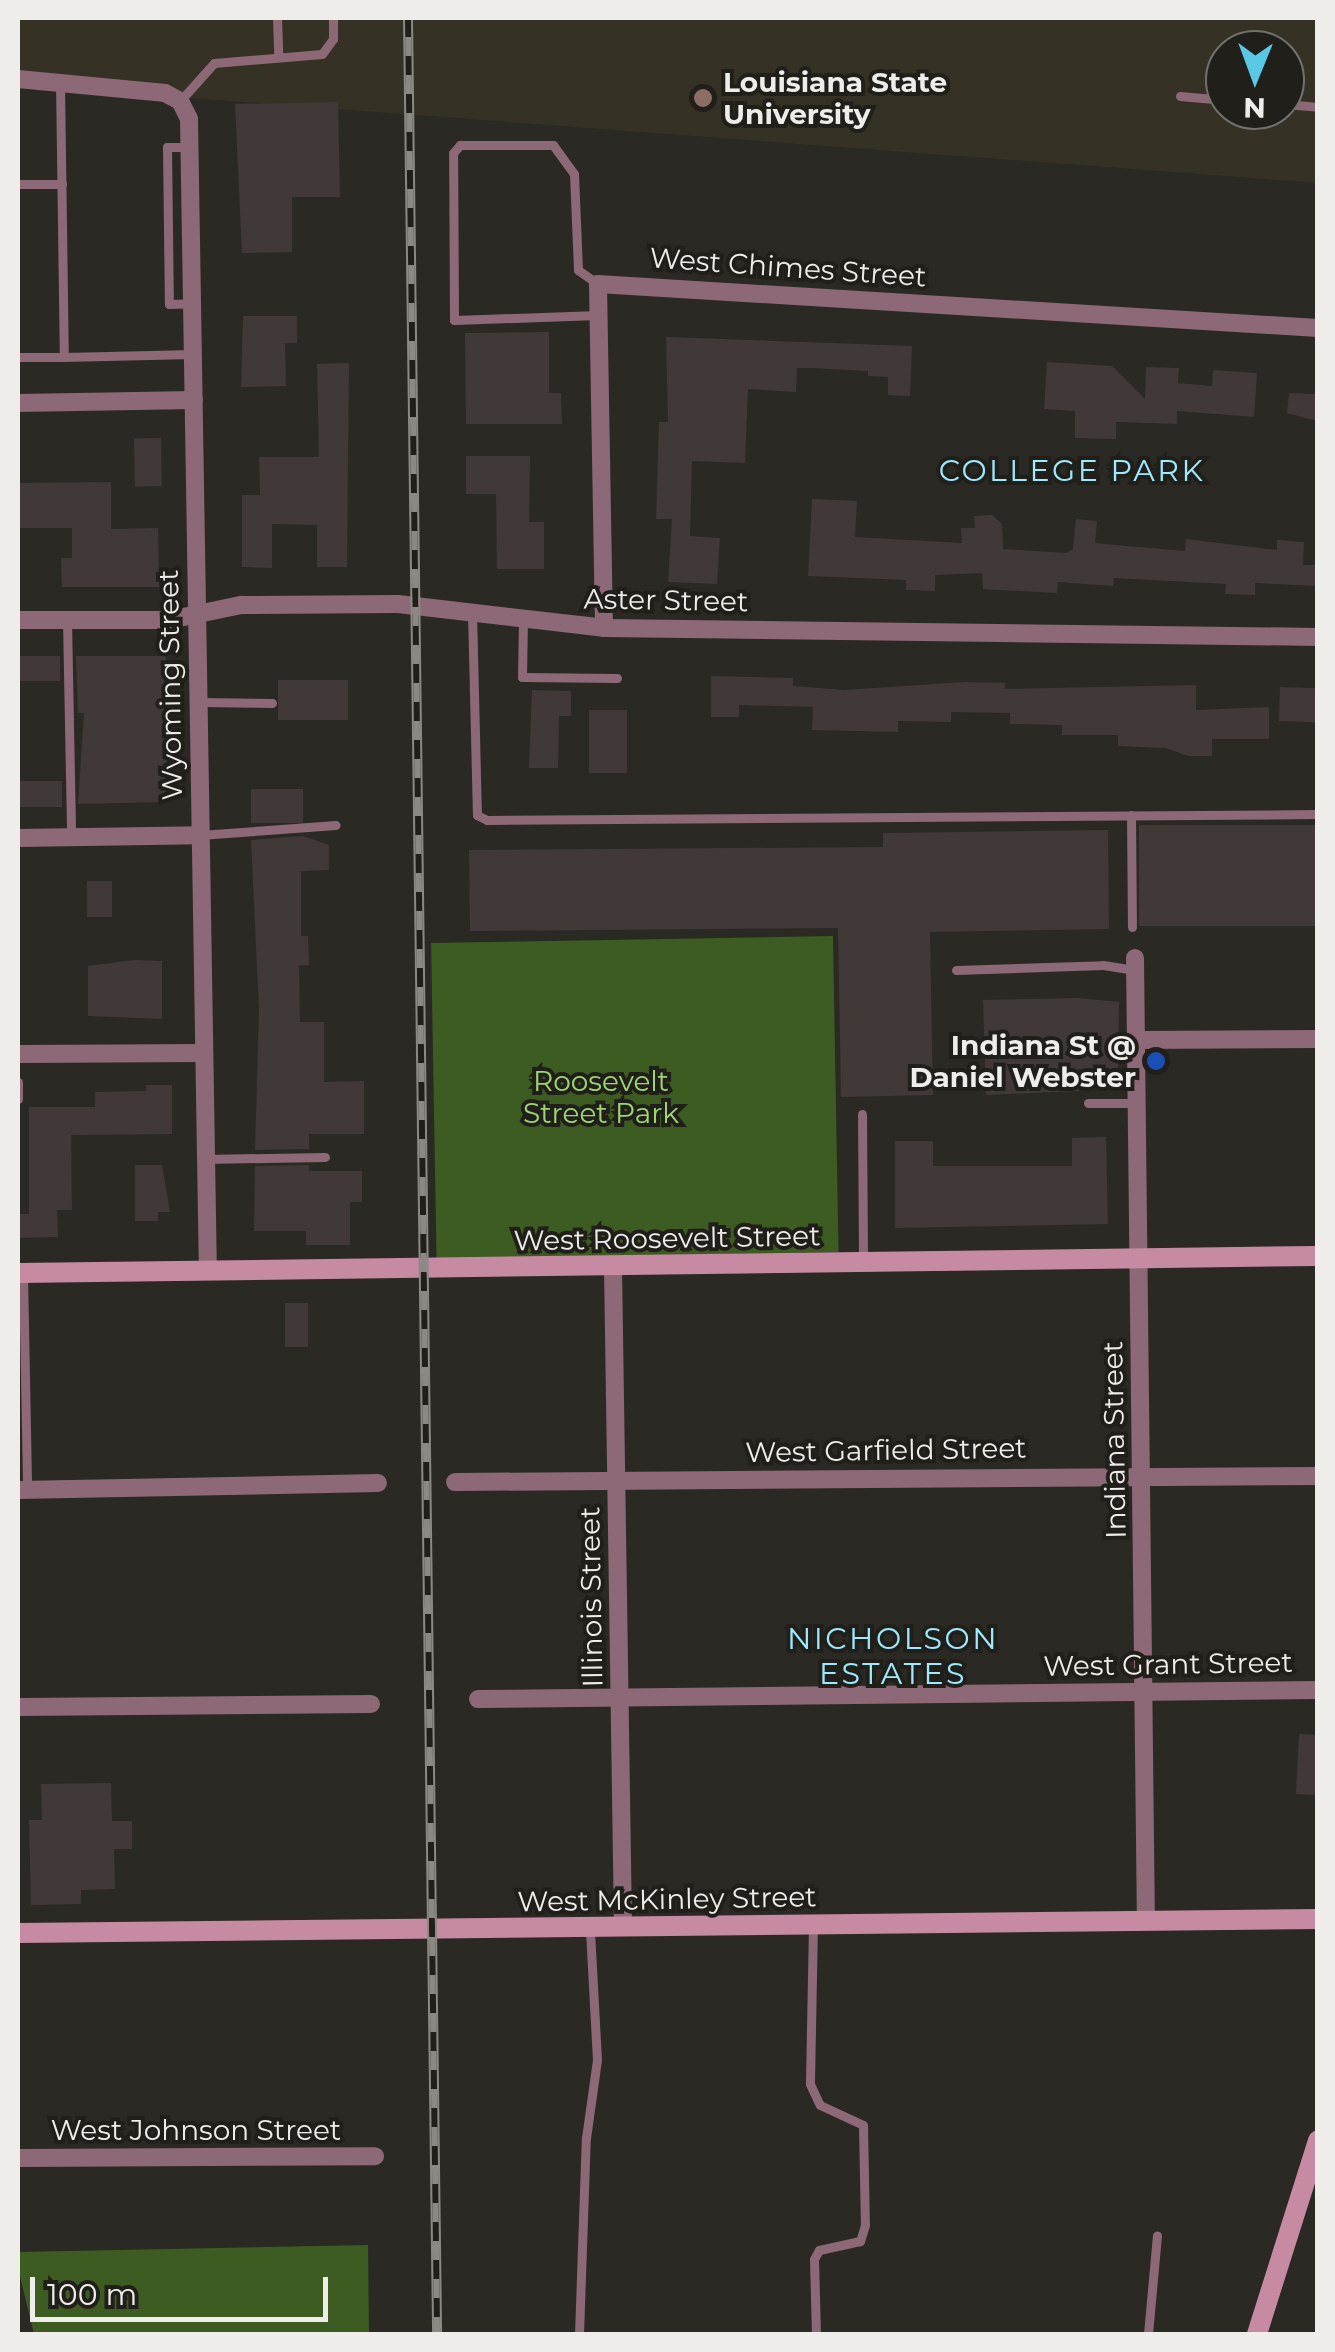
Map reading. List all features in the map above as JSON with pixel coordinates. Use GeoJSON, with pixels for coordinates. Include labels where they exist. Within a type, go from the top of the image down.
{"type":"FeatureCollection","features":[{"type":"Feature","properties":{"kind":"main road","name":"West Roosevelt Street"},"geometry":{"type":"LineString","coordinates":[[20,1273],[1318,1256]]}},
{"type":"Feature","properties":{"kind":"main road","name":"West McKinley Street"},"geometry":{"type":"LineString","coordinates":[[18,1934],[1318,1919]]}},
{"type":"Feature","properties":{"kind":"main road"},"geometry":{"type":"LineString","coordinates":[[1257,2334],[1318,2140]]}},
{"type":"Feature","properties":{"kind":"street"},"geometry":{"type":"LineString","coordinates":[[18,79],[149,89],[180,101]]}},
{"type":"Feature","properties":{"kind":"street","name":"Wyoming Street"},"geometry":{"type":"LineString","coordinates":[[180,101],[191,147],[208,1271]]}},
{"type":"Feature","properties":{"kind":"street"},"geometry":{"type":"LineString","coordinates":[[598,284],[604,628]]}},
{"type":"Feature","properties":{"kind":"street","name":"West Chimes Street"},"geometry":{"type":"LineString","coordinates":[[598,284],[1318,328]]}},
{"type":"Feature","properties":{"kind":"street"},"geometry":{"type":"LineString","coordinates":[[18,403],[194,400]]}},
{"type":"Feature","properties":{"kind":"street","name":"Aster Street"},"geometry":{"type":"LineString","coordinates":[[18,620],[169,620],[241,605],[380,604],[604,628],[1318,637]]}},
{"type":"Feature","properties":{"kind":"street"},"geometry":{"type":"LineString","coordinates":[[18,838],[200,835]]}},
{"type":"Feature","properties":{"kind":"street","name":"Indiana Street"},"geometry":{"type":"LineString","coordinates":[[1135,964],[1146,1921]]}},
{"type":"Feature","properties":{"kind":"street"},"geometry":{"type":"LineString","coordinates":[[1136,1040],[1318,1039]]}},
{"type":"Feature","properties":{"kind":"street"},"geometry":{"type":"LineString","coordinates":[[18,1054],[203,1054]]}},
{"type":"Feature","properties":{"kind":"street","name":"Illinois Street"},"geometry":{"type":"LineString","coordinates":[[613,1266],[623,1926]]}},
{"type":"Feature","properties":{"kind":"street","name":"West Garfield Street"},"geometry":{"type":"LineString","coordinates":[[455,1482],[1318,1476]]}},
{"type":"Feature","properties":{"kind":"street"},"geometry":{"type":"LineString","coordinates":[[22,1490],[378,1483]]}},
{"type":"Feature","properties":{"kind":"street","name":"West Grant Street"},"geometry":{"type":"LineString","coordinates":[[478,1699],[1318,1690]]}},
{"type":"Feature","properties":{"kind":"street"},"geometry":{"type":"LineString","coordinates":[[18,1707],[371,1704]]}},
{"type":"Feature","properties":{"kind":"street","name":"West Johnson Street"},"geometry":{"type":"LineString","coordinates":[[18,2158],[375,2156]]}},
{"type":"Feature","properties":{"kind":"lane"},"geometry":{"type":"LineString","coordinates":[[278,18],[278,55]]}},
{"type":"Feature","properties":{"kind":"lane"},"geometry":{"type":"LineString","coordinates":[[180,101],[214,64],[278,55],[322,54],[333,39],[333,18]]}},
{"type":"Feature","properties":{"kind":"lane"},"geometry":{"type":"LineString","coordinates":[[60,82],[64,357]]}},
{"type":"Feature","properties":{"kind":"lane"},"geometry":{"type":"LineString","coordinates":[[1180,96],[1205,98]]}},
{"type":"Feature","properties":{"kind":"lane"},"geometry":{"type":"LineString","coordinates":[[598,284],[578,270],[573,252],[574,174],[553,145],[460,145],[453,153],[454,320],[601,315]]}},
{"type":"Feature","properties":{"kind":"lane"},"geometry":{"type":"LineString","coordinates":[[18,184],[62,184]]}},
{"type":"Feature","properties":{"kind":"lane"},"geometry":{"type":"LineString","coordinates":[[18,357],[193,354]]}},
{"type":"Feature","properties":{"kind":"lane"},"geometry":{"type":"LineString","coordinates":[[472,612],[476,815],[487,820],[1318,814]]}},
{"type":"Feature","properties":{"kind":"lane"},"geometry":{"type":"LineString","coordinates":[[67,620],[71,837]]}},
{"type":"Feature","properties":{"kind":"lane"},"geometry":{"type":"LineString","coordinates":[[523,620],[522,677],[617,678]]}},
{"type":"Feature","properties":{"kind":"lane"},"geometry":{"type":"LineString","coordinates":[[197,702],[272,703]]}},
{"type":"Feature","properties":{"kind":"lane"},"geometry":{"type":"LineString","coordinates":[[1131,815],[1132,927]]}},
{"type":"Feature","properties":{"kind":"lane"},"geometry":{"type":"LineString","coordinates":[[200,835],[336,825]]}},
{"type":"Feature","properties":{"kind":"lane"},"geometry":{"type":"LineString","coordinates":[[956,970],[1135,964]]}},
{"type":"Feature","properties":{"kind":"lane"},"geometry":{"type":"LineString","coordinates":[[18,1082],[18,1099]]}},
{"type":"Feature","properties":{"kind":"lane"},"geometry":{"type":"LineString","coordinates":[[1088,1104],[1137,1103]]}},
{"type":"Feature","properties":{"kind":"lane"},"geometry":{"type":"LineString","coordinates":[[862,1114],[863,1263]]}},
{"type":"Feature","properties":{"kind":"lane"},"geometry":{"type":"LineString","coordinates":[[205,1159],[326,1157]]}},
{"type":"Feature","properties":{"kind":"lane"},"geometry":{"type":"LineString","coordinates":[[20,1273],[22,1490]]}},
{"type":"Feature","properties":{"kind":"lane"},"geometry":{"type":"LineString","coordinates":[[813,1925],[810,2084],[820,2105],[863,2125],[865,2225],[860,2242],[820,2250],[814,2259],[816,2334]]}},
{"type":"Feature","properties":{"kind":"lane"},"geometry":{"type":"LineString","coordinates":[[579,2334],[586,2138],[598,2060],[590,1927]]}},
{"type":"Feature","properties":{"kind":"lane"},"geometry":{"type":"LineString","coordinates":[[1148,2334],[1157,2236]]}},
{"type":"Feature","properties":{"kind":"shaded area","name":"Louisiana State University"},"geometry":{"type":"Polygon","coordinates":[[[18,18],[1317,18],[1317,183],[18,85],[18,18]]]}},
{"type":"Feature","properties":{"kind":"green space","name":"Roosevelt Street Park"},"geometry":{"type":"Polygon","coordinates":[[[833,936],[839,1252],[437,1259],[431,943],[833,936]]]}},
{"type":"Feature","properties":{"kind":"green space"},"geometry":{"type":"Polygon","coordinates":[[[368,2245],[369,2334],[34,2334],[18,2268],[18,2252],[368,2245]]]}},
{"type":"Feature","properties":{"kind":"building"},"geometry":{"type":"Polygon","coordinates":[[[338,102],[340,197],[292,197],[292,252],[242,253],[235,104],[338,102]]]}},
{"type":"Feature","properties":{"kind":"building"},"geometry":{"type":"Polygon","coordinates":[[[243,316],[297,316],[297,343],[285,343],[286,386],[241,387],[243,316]]]}},
{"type":"Feature","properties":{"kind":"building"},"geometry":{"type":"Polygon","coordinates":[[[549,332],[549,393],[561,393],[562,424],[466,424],[465,333],[549,332]]]}},
{"type":"Feature","properties":{"kind":"building"},"geometry":{"type":"Polygon","coordinates":[[[666,337],[912,346],[910,396],[888,395],[888,377],[868,376],[868,371],[812,368],[797,368],[796,392],[748,389],[745,463],[692,461],[690,536],[720,538],[717,584],[668,582],[672,519],[656,519],[659,422],[668,422],[666,337]]]}},
{"type":"Feature","properties":{"kind":"building"},"geometry":{"type":"Polygon","coordinates":[[[1047,362],[1112,366],[1145,399],[1146,367],[1179,368],[1178,383],[1212,386],[1213,370],[1257,373],[1254,417],[1177,411],[1177,424],[1116,422],[1116,439],[1075,438],[1075,411],[1044,409],[1047,362]]]}},
{"type":"Feature","properties":{"kind":"building"},"geometry":{"type":"Polygon","coordinates":[[[349,363],[347,567],[317,567],[317,525],[272,524],[272,568],[242,567],[242,495],[260,495],[259,457],[319,457],[317,364],[349,363]]]}},
{"type":"Feature","properties":{"kind":"building"},"geometry":{"type":"Polygon","coordinates":[[[1289,393],[1318,394],[1318,421],[1287,413],[1289,393]]]}},
{"type":"Feature","properties":{"kind":"building"},"geometry":{"type":"Polygon","coordinates":[[[134,438],[161,438],[162,486],[135,486],[134,438]]]}},
{"type":"Feature","properties":{"kind":"building"},"geometry":{"type":"Polygon","coordinates":[[[466,456],[530,456],[529,522],[544,522],[544,569],[497,569],[496,494],[466,494],[466,456]]]}},
{"type":"Feature","properties":{"kind":"building"},"geometry":{"type":"Polygon","coordinates":[[[111,482],[111,529],[158,528],[159,587],[62,587],[61,558],[72,558],[72,528],[18,528],[18,483],[111,482]]]}},
{"type":"Feature","properties":{"kind":"building"},"geometry":{"type":"Polygon","coordinates":[[[812,499],[857,501],[855,537],[962,543],[961,528],[975,528],[974,516],[992,515],[1002,524],[1003,549],[1066,553],[1073,549],[1076,519],[1097,521],[1095,543],[1185,551],[1186,539],[1277,550],[1277,540],[1304,542],[1303,565],[1318,565],[1318,586],[1255,583],[1255,595],[1225,594],[1226,584],[1114,578],[1113,586],[1058,582],[1057,593],[983,589],[982,573],[935,575],[935,591],[906,590],[906,580],[808,576],[812,499]]]}},
{"type":"Feature","properties":{"kind":"building"},"geometry":{"type":"Polygon","coordinates":[[[18,656],[60,656],[60,681],[18,681],[18,656]]]}},
{"type":"Feature","properties":{"kind":"building"},"geometry":{"type":"Polygon","coordinates":[[[76,656],[166,656],[167,802],[78,804],[84,713],[78,713],[76,656]]]}},
{"type":"Feature","properties":{"kind":"building"},"geometry":{"type":"Polygon","coordinates":[[[711,676],[793,678],[793,686],[844,690],[965,682],[1005,683],[1005,689],[1196,685],[1196,710],[1269,707],[1269,739],[1212,739],[1212,756],[1189,756],[1165,748],[1118,746],[1118,735],[1062,735],[1062,725],[1010,724],[1010,713],[951,712],[951,722],[898,721],[898,732],[812,730],[813,707],[739,705],[739,717],[711,717],[711,676]]]}},
{"type":"Feature","properties":{"kind":"building"},"geometry":{"type":"Polygon","coordinates":[[[278,680],[348,680],[348,720],[278,720],[278,680]]]}},
{"type":"Feature","properties":{"kind":"building"},"geometry":{"type":"Polygon","coordinates":[[[1280,687],[1318,688],[1317,722],[1279,721],[1280,687]]]}},
{"type":"Feature","properties":{"kind":"building"},"geometry":{"type":"Polygon","coordinates":[[[532,690],[571,691],[571,716],[559,716],[558,768],[529,768],[532,690]]]}},
{"type":"Feature","properties":{"kind":"building"},"geometry":{"type":"Polygon","coordinates":[[[589,710],[627,710],[627,773],[589,773],[589,710]]]}},
{"type":"Feature","properties":{"kind":"building"},"geometry":{"type":"Polygon","coordinates":[[[18,781],[62,781],[62,807],[18,807],[18,781]]]}},
{"type":"Feature","properties":{"kind":"building"},"geometry":{"type":"Polygon","coordinates":[[[251,789],[303,789],[303,823],[251,823],[251,789]]]}},
{"type":"Feature","properties":{"kind":"building"},"geometry":{"type":"Polygon","coordinates":[[[1139,825],[1318,825],[1318,926],[1139,926],[1139,825]]]}},
{"type":"Feature","properties":{"kind":"building"},"geometry":{"type":"Polygon","coordinates":[[[1108,830],[1109,929],[930,932],[933,1095],[841,1097],[838,928],[470,931],[469,850],[883,847],[883,833],[1108,830]]]}},
{"type":"Feature","properties":{"kind":"building"},"geometry":{"type":"Polygon","coordinates":[[[303,836],[329,845],[329,870],[301,871],[301,936],[308,936],[309,965],[299,965],[300,1022],[324,1022],[324,1082],[364,1081],[364,1134],[309,1134],[309,1149],[255,1150],[259,1009],[251,840],[303,836]]]}},
{"type":"Feature","properties":{"kind":"building"},"geometry":{"type":"Polygon","coordinates":[[[87,881],[112,881],[112,917],[87,917],[87,881]]]}},
{"type":"Feature","properties":{"kind":"building"},"geometry":{"type":"Polygon","coordinates":[[[162,961],[162,1019],[88,1016],[88,966],[162,961]]]}},
{"type":"Feature","properties":{"kind":"building"},"geometry":{"type":"Polygon","coordinates":[[[1078,998],[1119,1002],[1118,1070],[1078,1069],[1079,1091],[986,1095],[983,1000],[1078,998]]]}},
{"type":"Feature","properties":{"kind":"building"},"geometry":{"type":"Polygon","coordinates":[[[146,1085],[172,1085],[172,1134],[71,1135],[72,1210],[57,1210],[58,1237],[18,1238],[18,1214],[29,1214],[29,1107],[95,1107],[95,1092],[146,1091],[146,1085]]]}},
{"type":"Feature","properties":{"kind":"building"},"geometry":{"type":"Polygon","coordinates":[[[1106,1137],[1108,1224],[895,1228],[895,1141],[933,1141],[933,1166],[1072,1166],[1072,1138],[1106,1137]]]}},
{"type":"Feature","properties":{"kind":"building"},"geometry":{"type":"Polygon","coordinates":[[[135,1165],[162,1165],[170,1212],[158,1212],[158,1221],[135,1221],[135,1165]]]}},
{"type":"Feature","properties":{"kind":"building"},"geometry":{"type":"Polygon","coordinates":[[[309,1165],[309,1171],[362,1171],[362,1202],[350,1202],[350,1245],[306,1245],[306,1231],[254,1231],[255,1166],[309,1165]]]}},
{"type":"Feature","properties":{"kind":"building"},"geometry":{"type":"Polygon","coordinates":[[[285,1303],[308,1303],[308,1347],[285,1347],[285,1303]]]}},
{"type":"Feature","properties":{"kind":"building"},"geometry":{"type":"Polygon","coordinates":[[[1299,1734],[1318,1735],[1315,1795],[1296,1794],[1299,1734]]]}},
{"type":"Feature","properties":{"kind":"building"},"geometry":{"type":"Polygon","coordinates":[[[111,1783],[112,1821],[132,1821],[132,1849],[114,1849],[115,1889],[81,1890],[81,1904],[31,1905],[29,1820],[42,1820],[41,1784],[111,1783]]]}},
{"type":"Feature","properties":{"kind":"railway"},"geometry":{"type":"LineString","coordinates":[[408,18],[437,2334]]}},
{"type":"Feature","properties":{"kind":"place","name":"Louisiana State University"},"geometry":{"type":"Point","coordinates":[703,98]}},
{"type":"Feature","properties":{"kind":"place","name":"Indiana St @ Daniel Webster"},"geometry":{"type":"Point","coordinates":[1156,1061]}},
{"type":"Feature","properties":{"kind":"district","name":"COLLEGE PARK"},"geometry":{"type":"Point","coordinates":[1072,471]}},
{"type":"Feature","properties":{"kind":"district","name":"NICHOLSON ESTATES"},"geometry":{"type":"Point","coordinates":[893,1656]}}]}
